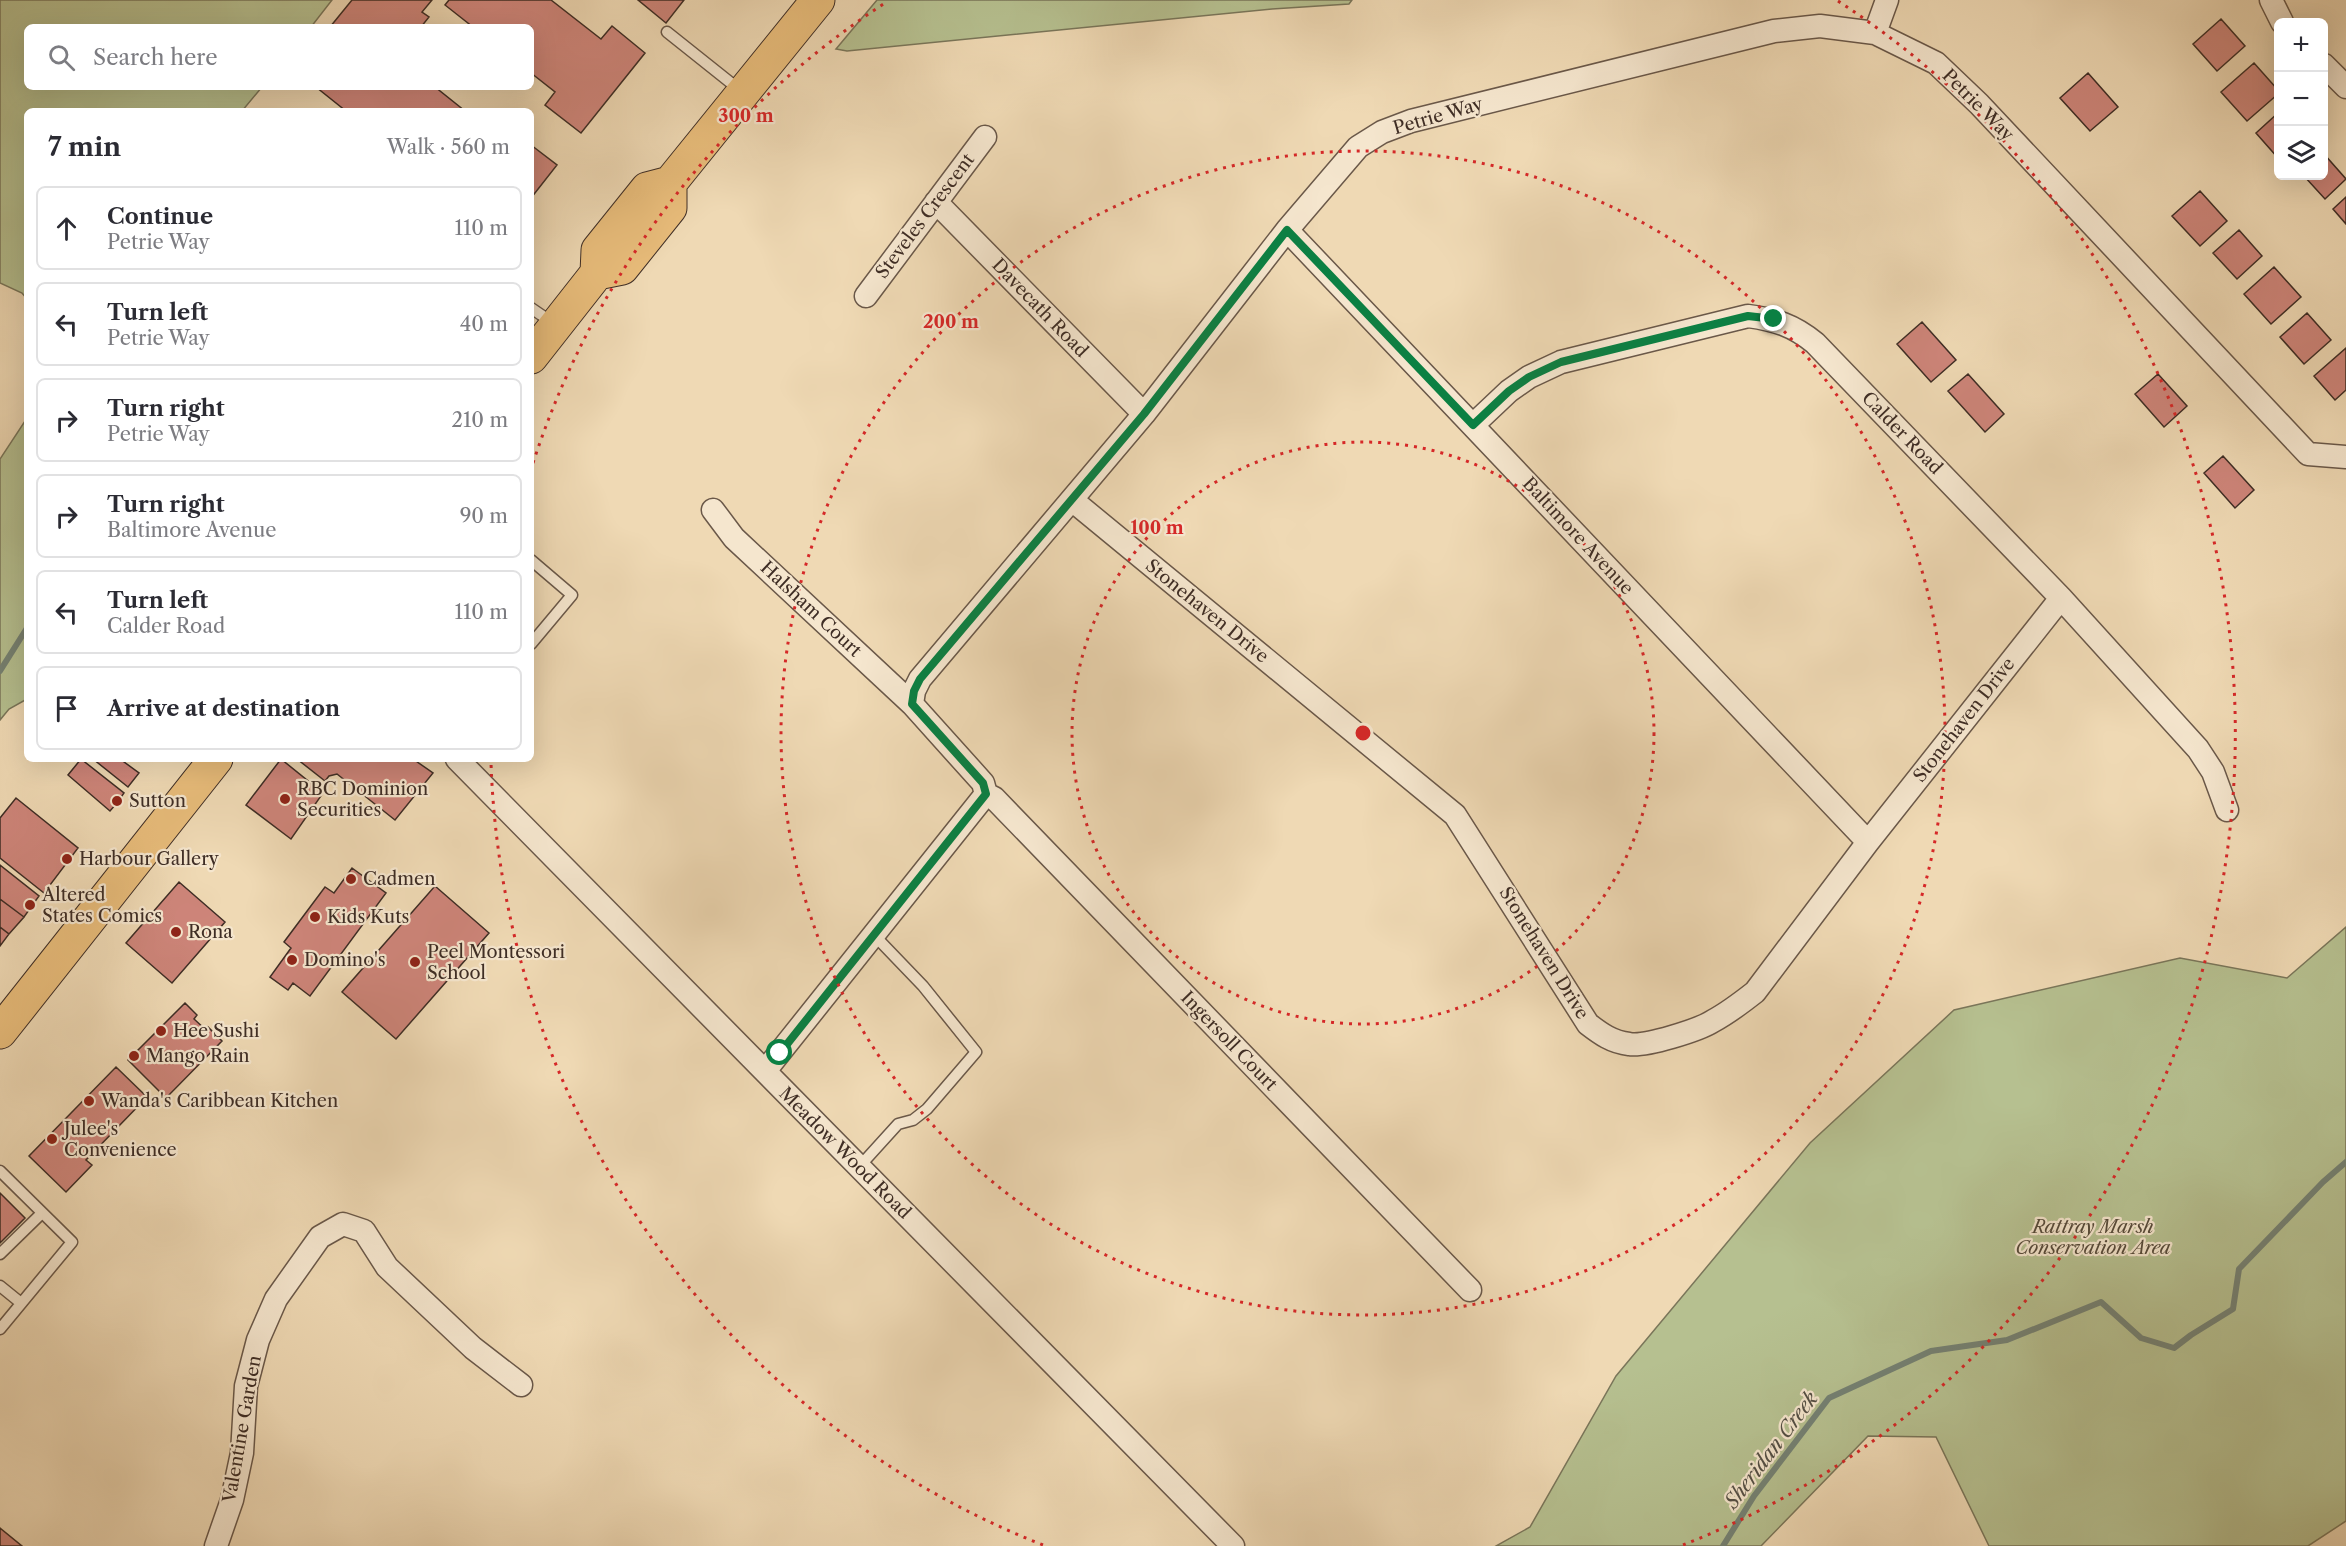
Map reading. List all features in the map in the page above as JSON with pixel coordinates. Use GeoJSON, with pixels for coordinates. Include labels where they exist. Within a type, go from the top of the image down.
{"type":"FeatureCollection","features":[{"type":"Feature","properties":{"kind":"main road"},"geometry":{"type":"LineString","coordinates":[[534,347],[543,316],[597,273],[598,250],[647,189],[670,183],[818,0]]}},
{"type":"Feature","properties":{"kind":"main road"},"geometry":{"type":"LineString","coordinates":[[0,1032],[214,762]]}},
{"type":"Feature","properties":{"kind":"street"},"geometry":{"type":"LineString","coordinates":[[1875,33],[1887,0]]}},
{"type":"Feature","properties":{"kind":"street"},"geometry":{"type":"LineString","coordinates":[[2271,0],[2280,18]]}},
{"type":"Feature","properties":{"kind":"street","name":"Petrie Way"},"geometry":{"type":"LineString","coordinates":[[912,704],[914,691],[920,679],[1144,414],[1287,230],[1358,147],[1382,132],[1411,121],[1774,31],[1820,26],[1875,33],[1936,63],[1979,104],[2308,454],[2346,457]]}},
{"type":"Feature","properties":{"kind":"street"},"geometry":{"type":"LineString","coordinates":[[2328,68],[2346,87]]}},
{"type":"Feature","properties":{"kind":"street","name":"Steveles Crescent"},"geometry":{"type":"LineString","coordinates":[[866,296],[985,137]]}},
{"type":"Feature","properties":{"kind":"street","name":"Davecath Road"},"geometry":{"type":"LineString","coordinates":[[936,202],[1144,414]]}},
{"type":"Feature","properties":{"kind":"street","name":"Baltimore Avenue"},"geometry":{"type":"LineString","coordinates":[[1287,230],[1868,842]]}},
{"type":"Feature","properties":{"kind":"street","name":"Calder Road"},"geometry":{"type":"LineString","coordinates":[[1473,425],[1509,391],[1529,377],[1561,362],[1748,316],[1774,319],[1801,332],[1815,343],[2061,598],[2198,749],[2213,772],[2227,810]]}},
{"type":"Feature","properties":{"kind":"street","name":"Stonehaven Drive"},"geometry":{"type":"LineString","coordinates":[[1072,500],[1455,815],[1588,1024],[1608,1039],[1631,1045],[1652,1042],[1710,1023],[1734,1009],[1755,992],[1868,842],[2061,598]]}},
{"type":"Feature","properties":{"kind":"street","name":"Halsham Court"},"geometry":{"type":"LineString","coordinates":[[713,510],[734,538],[912,704]]}},
{"type":"Feature","properties":{"kind":"street"},"geometry":{"type":"LineString","coordinates":[[765,1071],[986,794],[983,783],[912,704]]}},
{"type":"Feature","properties":{"kind":"street","name":"Meadow Wood Road"},"geometry":{"type":"LineString","coordinates":[[460,762],[1233,1546]]}},
{"type":"Feature","properties":{"kind":"street","name":"Ingersoll Court"},"geometry":{"type":"LineString","coordinates":[[986,794],[994,798],[1470,1290]]}},
{"type":"Feature","properties":{"kind":"street","name":"Valentine Garden"},"geometry":{"type":"LineString","coordinates":[[216,1546],[232,1500],[242,1453],[246,1386],[258,1340],[276,1299],[320,1237],[343,1224],[364,1231],[387,1267],[473,1348],[521,1385]]}},
{"type":"Feature","properties":{"kind":"lane"},"geometry":{"type":"LineString","coordinates":[[667,32],[743,93]]}},
{"type":"Feature","properties":{"kind":"lane"},"geometry":{"type":"LineString","coordinates":[[534,563],[572,595],[534,640]]}},
{"type":"Feature","properties":{"kind":"lane"},"geometry":{"type":"LineString","coordinates":[[859,1167],[898,1124],[913,1120],[927,1109],[976,1052],[923,986],[873,935]]}},
{"type":"Feature","properties":{"kind":"lane"},"geometry":{"type":"LineString","coordinates":[[0,1170],[72,1242],[0,1329]]}},
{"type":"Feature","properties":{"kind":"lane"},"geometry":{"type":"LineString","coordinates":[[0,1254],[42,1213]]}},
{"type":"Feature","properties":{"kind":"lane"},"geometry":{"type":"LineString","coordinates":[[0,1286],[21,1303]]}},
{"type":"Feature","properties":{"kind":"green space"},"geometry":{"type":"Polygon","coordinates":[[[0,0],[332,0],[313,24],[24,24],[24,90],[260,90],[244,108],[24,108],[24,295],[0,283],[0,0]]]}},
{"type":"Feature","properties":{"kind":"green space"},"geometry":{"type":"Polygon","coordinates":[[[877,0],[1352,0],[1349,4],[1272,9],[847,51],[836,49],[877,0]]]}},
{"type":"Feature","properties":{"kind":"green space"},"geometry":{"type":"Polygon","coordinates":[[[24,423],[24,701],[9,709],[0,720],[0,459],[24,423]]]}},
{"type":"Feature","properties":{"kind":"green space","name":"Rattray Marsh Conservation Area"},"geometry":{"type":"Polygon","coordinates":[[[2346,927],[2346,1521],[2308,1546],[1989,1546],[1936,1437],[1868,1436],[1761,1546],[1496,1546],[1530,1527],[1616,1376],[1810,1143],[1954,1010],[2180,958],[2287,978],[2346,927]]]}},
{"type":"Feature","properties":{"kind":"building"},"geometry":{"type":"Polygon","coordinates":[[[352,0],[432,0],[422,12],[429,17],[423,24],[332,24],[352,0]]]}},
{"type":"Feature","properties":{"kind":"building"},"geometry":{"type":"Polygon","coordinates":[[[449,0],[551,0],[601,39],[612,26],[645,53],[581,133],[545,105],[555,92],[534,75],[534,24],[469,24],[445,5],[449,0]]]}},
{"type":"Feature","properties":{"kind":"building"},"geometry":{"type":"Polygon","coordinates":[[[638,0],[684,0],[666,23],[638,0]]]}},
{"type":"Feature","properties":{"kind":"building"},"geometry":{"type":"Polygon","coordinates":[[[2221,19],[2245,46],[2217,71],[2193,44],[2221,19]]]}},
{"type":"Feature","properties":{"kind":"building"},"geometry":{"type":"Polygon","coordinates":[[[2254,63],[2274,86],[2274,97],[2247,121],[2221,92],[2254,63]]]}},
{"type":"Feature","properties":{"kind":"building"},"geometry":{"type":"Polygon","coordinates":[[[2088,73],[2118,107],[2090,131],[2060,98],[2088,73]]]}},
{"type":"Feature","properties":{"kind":"building"},"geometry":{"type":"Polygon","coordinates":[[[320,90],[439,90],[461,108],[342,108],[320,90]]]}},
{"type":"Feature","properties":{"kind":"building"},"geometry":{"type":"Polygon","coordinates":[[[2274,117],[2274,153],[2256,133],[2274,117]]]}},
{"type":"Feature","properties":{"kind":"building"},"geometry":{"type":"Polygon","coordinates":[[[534,147],[557,165],[534,194],[534,147]]]}},
{"type":"Feature","properties":{"kind":"building"},"geometry":{"type":"Polygon","coordinates":[[[2328,159],[2346,179],[2325,199],[2308,180],[2328,180],[2328,159]]]}},
{"type":"Feature","properties":{"kind":"building"},"geometry":{"type":"Polygon","coordinates":[[[2200,191],[2227,221],[2200,246],[2172,216],[2200,191]]]}},
{"type":"Feature","properties":{"kind":"building"},"geometry":{"type":"Polygon","coordinates":[[[2346,197],[2346,224],[2333,209],[2346,197]]]}},
{"type":"Feature","properties":{"kind":"building"},"geometry":{"type":"Polygon","coordinates":[[[2239,230],[2262,256],[2237,279],[2213,253],[2239,230]]]}},
{"type":"Feature","properties":{"kind":"building"},"geometry":{"type":"Polygon","coordinates":[[[2274,267],[2301,297],[2271,324],[2244,294],[2274,267]]]}},
{"type":"Feature","properties":{"kind":"building"},"geometry":{"type":"Polygon","coordinates":[[[2307,313],[2331,340],[2304,364],[2280,337],[2307,313]]]}},
{"type":"Feature","properties":{"kind":"building"},"geometry":{"type":"Polygon","coordinates":[[[1922,322],[1956,360],[1931,382],[1897,344],[1922,322]]]}},
{"type":"Feature","properties":{"kind":"building"},"geometry":{"type":"Polygon","coordinates":[[[2346,348],[2346,390],[2335,400],[2314,376],[2346,348]]]}},
{"type":"Feature","properties":{"kind":"building"},"geometry":{"type":"Polygon","coordinates":[[[1968,374],[2004,414],[1985,432],[1948,391],[1968,374]]]}},
{"type":"Feature","properties":{"kind":"building"},"geometry":{"type":"Polygon","coordinates":[[[2158,374],[2187,406],[2164,427],[2135,394],[2158,374]]]}},
{"type":"Feature","properties":{"kind":"building"},"geometry":{"type":"Polygon","coordinates":[[[2223,456],[2254,490],[2235,508],[2204,473],[2223,456]]]}},
{"type":"Feature","properties":{"kind":"building"},"geometry":{"type":"Polygon","coordinates":[[[79,762],[85,762],[124,793],[119,800],[121,802],[110,811],[68,775],[79,762]]]}},
{"type":"Feature","properties":{"kind":"building"},"geometry":{"type":"Polygon","coordinates":[[[97,762],[124,762],[139,773],[128,787],[97,762]]]}},
{"type":"Feature","properties":{"kind":"building","name":"RBC Dominion Securities"},"geometry":{"type":"Polygon","coordinates":[[[279,762],[285,762],[323,793],[291,839],[246,805],[279,762]]]}},
{"type":"Feature","properties":{"kind":"building"},"geometry":{"type":"Polygon","coordinates":[[[301,762],[417,762],[433,773],[395,820],[337,774],[329,776],[325,781],[301,762]]]}},
{"type":"Feature","properties":{"kind":"building"},"geometry":{"type":"Polygon","coordinates":[[[16,798],[78,848],[44,893],[0,858],[0,818],[16,798]]]}},
{"type":"Feature","properties":{"kind":"building"},"geometry":{"type":"Polygon","coordinates":[[[0,865],[39,896],[24,917],[0,899],[0,865]]]}},
{"type":"Feature","properties":{"kind":"building"},"geometry":{"type":"Polygon","coordinates":[[[352,868],[386,893],[310,996],[293,983],[288,990],[270,977],[291,948],[284,942],[325,887],[334,893],[352,868]]]}},
{"type":"Feature","properties":{"kind":"building","name":"Rona"},"geometry":{"type":"Polygon","coordinates":[[[179,882],[225,922],[172,983],[126,943],[179,882]]]}},
{"type":"Feature","properties":{"kind":"building","name":"Peel Montessori School"},"geometry":{"type":"Polygon","coordinates":[[[435,886],[489,933],[396,1039],[342,992],[435,886]]]}},
{"type":"Feature","properties":{"kind":"building"},"geometry":{"type":"Polygon","coordinates":[[[0,899],[24,917],[9,934],[0,927],[0,899]]]}},
{"type":"Feature","properties":{"kind":"building"},"geometry":{"type":"Polygon","coordinates":[[[0,927],[9,934],[0,946],[0,927]]]}},
{"type":"Feature","properties":{"kind":"building"},"geometry":{"type":"Polygon","coordinates":[[[185,1003],[197,1015],[194,1019],[206,1030],[208,1027],[222,1041],[166,1098],[128,1060],[185,1003]]]}},
{"type":"Feature","properties":{"kind":"building"},"geometry":{"type":"Polygon","coordinates":[[[116,1067],[147,1097],[86,1160],[92,1165],[66,1192],[29,1156],[116,1067]]]}},
{"type":"Feature","properties":{"kind":"building"},"geometry":{"type":"Polygon","coordinates":[[[0,1193],[25,1218],[0,1243],[0,1193]]]}},
{"type":"Feature","properties":{"kind":"building"},"geometry":{"type":"Polygon","coordinates":[[[0,1528],[22,1546],[0,1546],[0,1528]]]}},
{"type":"Feature","properties":{"kind":"waterway"},"geometry":{"type":"LineString","coordinates":[[0,671],[24,633]]}},
{"type":"Feature","properties":{"kind":"waterway","name":"Sheridan Creek"},"geometry":{"type":"LineString","coordinates":[[1723,1546],[1754,1496],[1829,1398],[1931,1351],[2007,1340],[2101,1302],[2141,1338],[2174,1348],[2233,1309],[2239,1269],[2323,1182],[2346,1162]]}},
{"type":"Feature","properties":{"kind":"place","name":"RBC Dominion Securities"},"geometry":{"type":"Point","coordinates":[285,799]}},
{"type":"Feature","properties":{"kind":"place","name":"Sutton"},"geometry":{"type":"Point","coordinates":[117,801]}},
{"type":"Feature","properties":{"kind":"place","name":"Harbour Gallery"},"geometry":{"type":"Point","coordinates":[67,859]}},
{"type":"Feature","properties":{"kind":"place","name":"Cadmen"},"geometry":{"type":"Point","coordinates":[351,879]}},
{"type":"Feature","properties":{"kind":"place","name":"Altered States Comics"},"geometry":{"type":"Point","coordinates":[30,905]}},
{"type":"Feature","properties":{"kind":"place","name":"Kids Kuts"},"geometry":{"type":"Point","coordinates":[315,917]}},
{"type":"Feature","properties":{"kind":"place","name":"Rona"},"geometry":{"type":"Point","coordinates":[176,932]}},
{"type":"Feature","properties":{"kind":"place","name":"Domino's"},"geometry":{"type":"Point","coordinates":[292,960]}},
{"type":"Feature","properties":{"kind":"place","name":"Peel Montessori School"},"geometry":{"type":"Point","coordinates":[415,962]}},
{"type":"Feature","properties":{"kind":"place","name":"Hee Sushi"},"geometry":{"type":"Point","coordinates":[161,1031]}},
{"type":"Feature","properties":{"kind":"place","name":"Mango Rain"},"geometry":{"type":"Point","coordinates":[134,1056]}},
{"type":"Feature","properties":{"kind":"place","name":"Wanda's Caribbean Kitchen"},"geometry":{"type":"Point","coordinates":[89,1101]}},
{"type":"Feature","properties":{"kind":"place","name":"Julee's Convenience"},"geometry":{"type":"Point","coordinates":[52,1139]}},
{"type":"Feature","properties":{"kind":"route"},"geometry":{"type":"LineString","coordinates":[[780,1053],[986,794],[983,783],[912,704],[914,691],[920,679],[1144,414],[1287,230],[1473,425],[1509,391],[1529,377],[1561,362],[1748,316],[1774,319]]}}]}
